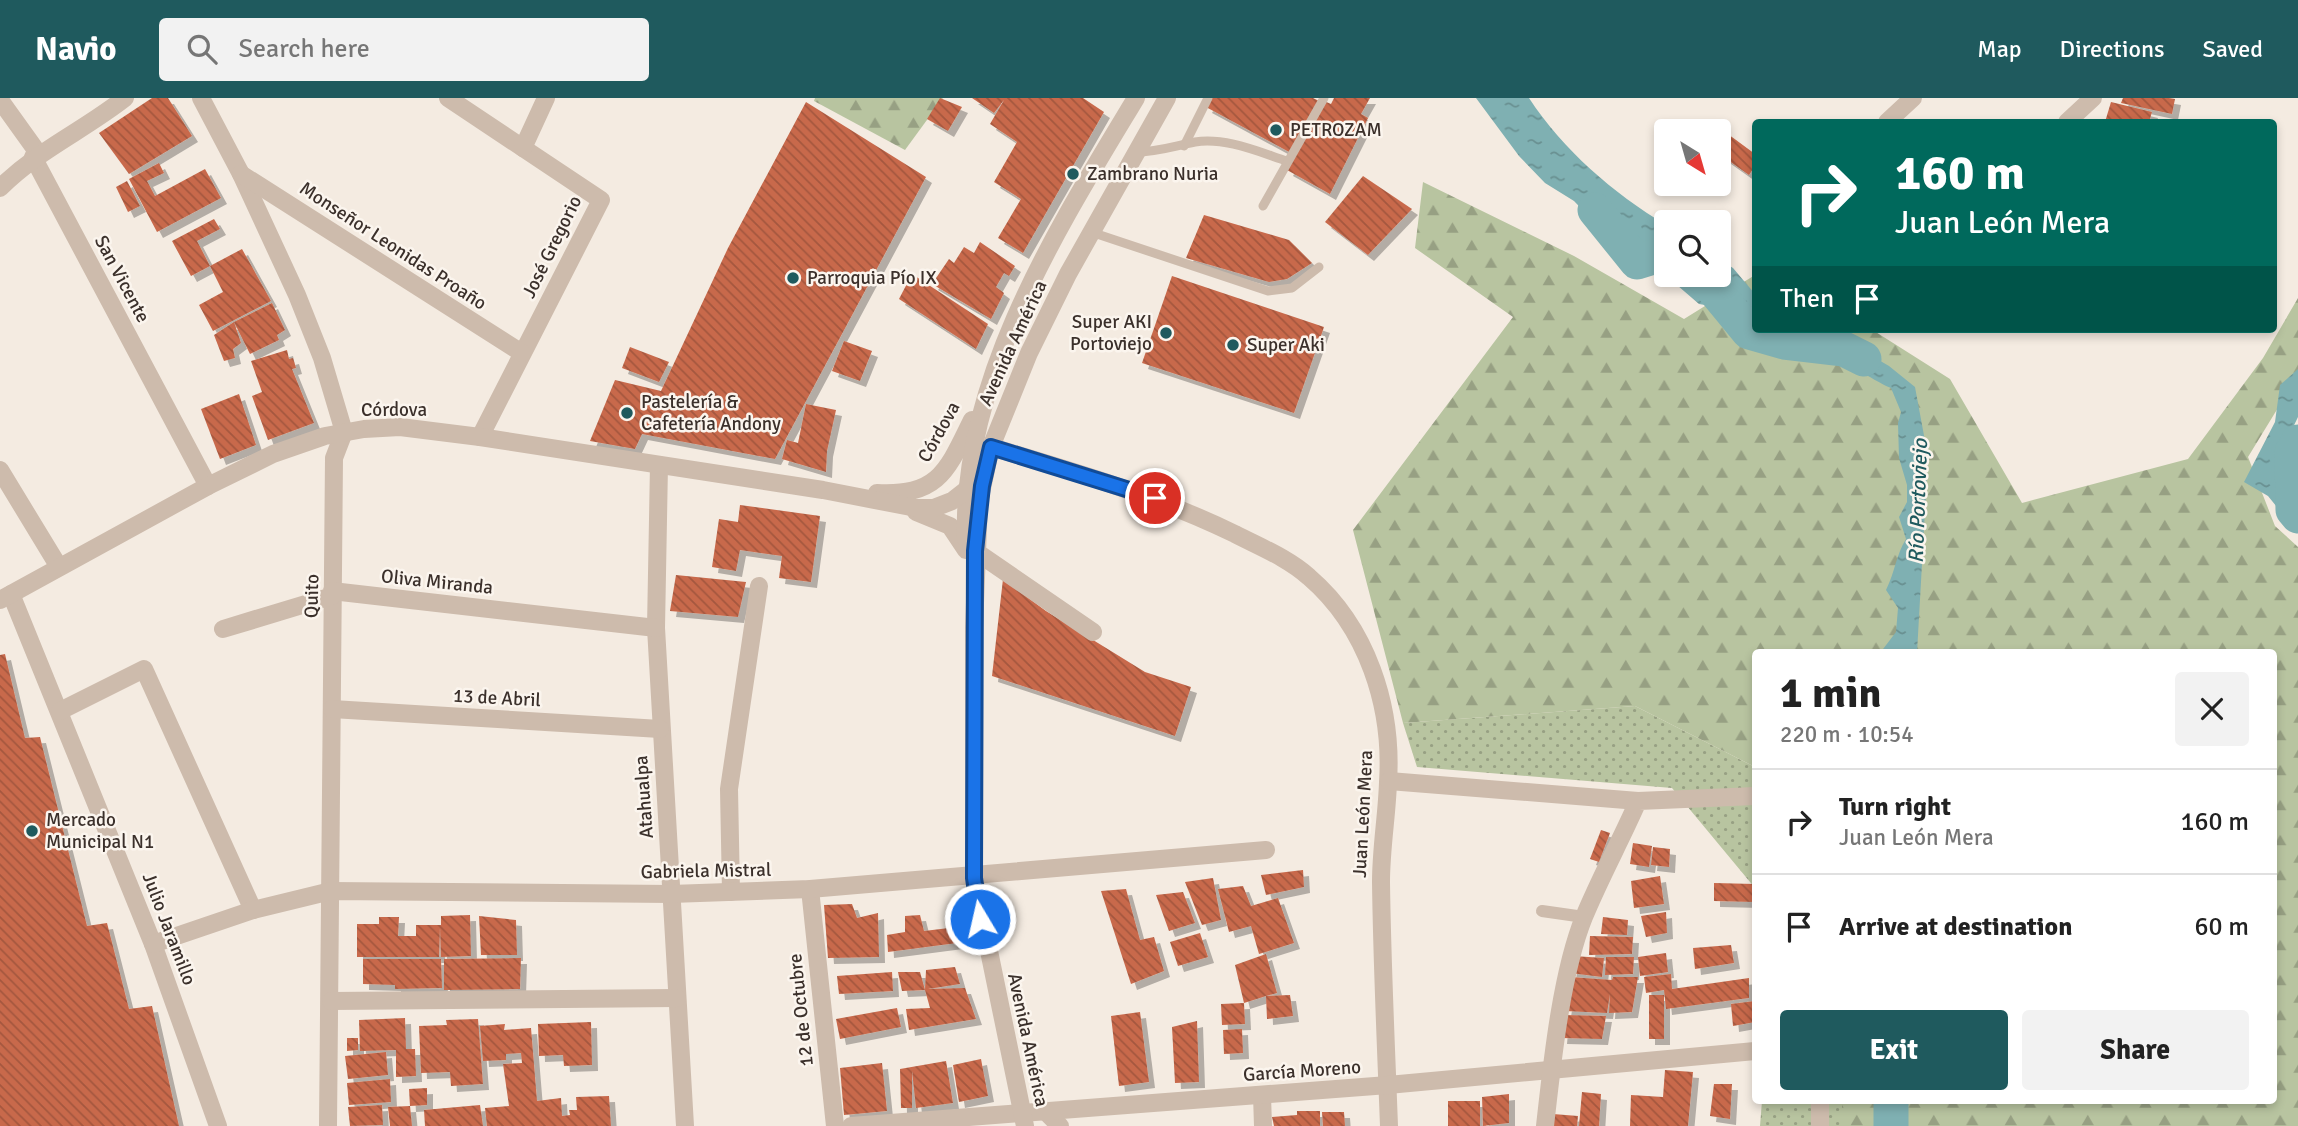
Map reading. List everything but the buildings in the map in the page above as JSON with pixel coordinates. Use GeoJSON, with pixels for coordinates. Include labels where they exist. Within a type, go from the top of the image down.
{"type":"FeatureCollection","features":[{"type":"Feature","properties":{"kind":"street"},"geometry":{"type":"LineString","coordinates":[[0,188],[36,155],[82,129],[125,98]]}},
{"type":"Feature","properties":{"kind":"street"},"geometry":{"type":"LineString","coordinates":[[201,98],[241,174],[307,320],[323,358],[344,432]]}},
{"type":"Feature","properties":{"kind":"street","name":"José Gregorio"},"geometry":{"type":"LineString","coordinates":[[448,98],[601,200],[480,437]]}},
{"type":"Feature","properties":{"kind":"street"},"geometry":{"type":"LineString","coordinates":[[523,148],[546,98]]}},
{"type":"Feature","properties":{"kind":"street","name":"Avenida América"},"geometry":{"type":"LineString","coordinates":[[1023,1118],[974,878],[974,628],[972,554],[966,490],[976,430],[993,376],[1040,269],[1136,98]]}},
{"type":"Feature","properties":{"kind":"street","name":"Avenida América"},"geometry":{"type":"LineString","coordinates":[[972,554],[991,447],[1029,352],[1091,232],[1167,98]]}},
{"type":"Feature","properties":{"kind":"street"},"geometry":{"type":"LineString","coordinates":[[1890,119],[1913,98]]}},
{"type":"Feature","properties":{"kind":"street"},"geometry":{"type":"LineString","coordinates":[[2070,119],[2093,98]]}},
{"type":"Feature","properties":{"kind":"street","name":"San Vicente"},"geometry":{"type":"LineString","coordinates":[[0,100],[36,155],[208,485]]}},
{"type":"Feature","properties":{"kind":"street","name":"Monseñor Leonidas Proaño"},"geometry":{"type":"LineString","coordinates":[[241,174],[522,353]]}},
{"type":"Feature","properties":{"kind":"street","name":"Córdova"},"geometry":{"type":"LineString","coordinates":[[823,490],[888,494],[926,488],[946,468],[993,376]]}},
{"type":"Feature","properties":{"kind":"street","name":"Córdova"},"geometry":{"type":"LineString","coordinates":[[5,597],[208,485],[273,454],[344,432],[400,427],[480,437],[823,490],[882,503],[934,508],[953,501],[966,490],[991,447]]}},
{"type":"Feature","properties":{"kind":"street"},"geometry":{"type":"LineString","coordinates":[[334,458],[345,443],[364,429]]}},
{"type":"Feature","properties":{"kind":"street","name":"Quito"},"geometry":{"type":"LineString","coordinates":[[328,1126],[334,458],[344,432]]}},
{"type":"Feature","properties":{"kind":"street"},"geometry":{"type":"LineString","coordinates":[[326,436],[334,458]]}},
{"type":"Feature","properties":{"kind":"street","name":"Juan León Mera"},"geometry":{"type":"LineString","coordinates":[[991,447],[1172,504],[1277,555],[1307,575],[1342,611],[1367,653],[1389,750],[1381,880],[1389,1126]]}},
{"type":"Feature","properties":{"kind":"street","name":"Atahualpa"},"geometry":{"type":"LineString","coordinates":[[659,465],[656,628],[685,1126]]}},
{"type":"Feature","properties":{"kind":"street"},"geometry":{"type":"LineString","coordinates":[[0,470],[59,567]]}},
{"type":"Feature","properties":{"kind":"street"},"geometry":{"type":"LineString","coordinates":[[882,503],[944,521],[959,535],[972,554],[1093,632]]}},
{"type":"Feature","properties":{"kind":"street"},"geometry":{"type":"LineString","coordinates":[[732,892],[729,789],[759,586]]}},
{"type":"Feature","properties":{"kind":"street","name":"Oliva Miranda"},"geometry":{"type":"LineString","coordinates":[[223,629],[332,594],[656,628]]}},
{"type":"Feature","properties":{"kind":"street","name":"Julio Jaramillo"},"geometry":{"type":"LineString","coordinates":[[5,597],[60,711],[153,944],[218,1126]]}},
{"type":"Feature","properties":{"kind":"street"},"geometry":{"type":"LineString","coordinates":[[60,711],[144,669],[253,910]]}},
{"type":"Feature","properties":{"kind":"street","name":"13 de Abril"},"geometry":{"type":"LineString","coordinates":[[332,709],[660,729]]}},
{"type":"Feature","properties":{"kind":"street"},"geometry":{"type":"LineString","coordinates":[[1388,781],[1638,801],[1752,796]]}},
{"type":"Feature","properties":{"kind":"street"},"geometry":{"type":"LineString","coordinates":[[1545,1126],[1551,1070],[1575,947],[1584,917],[1638,801]]}},
{"type":"Feature","properties":{"kind":"street","name":"Gabriela Mistral"},"geometry":{"type":"LineString","coordinates":[[153,944],[253,910],[331,891],[671,894],[810,889],[974,878],[1266,850]]}},
{"type":"Feature","properties":{"kind":"street","name":"12 de Octubre"},"geometry":{"type":"LineString","coordinates":[[810,889],[835,1126]]}},
{"type":"Feature","properties":{"kind":"street"},"geometry":{"type":"LineString","coordinates":[[1542,911],[1584,917]]}},
{"type":"Feature","properties":{"kind":"street"},"geometry":{"type":"LineString","coordinates":[[331,1001],[677,998]]}},
{"type":"Feature","properties":{"kind":"street","name":"García Moreno"},"geometry":{"type":"LineString","coordinates":[[851,1126],[1023,1118],[1044,1110],[1388,1086],[1752,1051]]}},
{"type":"Feature","properties":{"kind":"street"},"geometry":{"type":"LineString","coordinates":[[1262,1095],[1263,1126]]}},
{"type":"Feature","properties":{"kind":"street"},"geometry":{"type":"LineString","coordinates":[[1820,1126],[1821,1104]]}},
{"type":"Feature","properties":{"kind":"street"},"geometry":{"type":"LineString","coordinates":[[1044,1110],[1060,1126]]}},
{"type":"Feature","properties":{"kind":"lane"},"geometry":{"type":"LineString","coordinates":[[1184,146],[1208,98]]}},
{"type":"Feature","properties":{"kind":"lane"},"geometry":{"type":"LineString","coordinates":[[1263,206],[1324,98]]}},
{"type":"Feature","properties":{"kind":"lane"},"geometry":{"type":"LineString","coordinates":[[1135,152],[1158,152],[1196,142],[1219,142],[1287,161]]}},
{"type":"Feature","properties":{"kind":"lane"},"geometry":{"type":"LineString","coordinates":[[1091,232],[1268,291],[1292,288],[1319,267]]}},
{"type":"Feature","properties":{"kind":"green space"},"geometry":{"type":"Polygon","coordinates":[[[815,98],[943,98],[905,150],[814,101],[815,98]]]}},
{"type":"Feature","properties":{"kind":"green space"},"geometry":{"type":"Polygon","coordinates":[[[1423,182],[1574,256],[1684,319],[1752,277],[1752,333],[1877,333],[1950,379],[2022,503],[2188,459],[2263,358],[2298,298],[2298,375],[2248,457],[2275,526],[2298,547],[2298,1126],[1842,1126],[1842,1104],[2277,1104],[2277,649],[1752,649],[1752,765],[1635,706],[1403,723],[1353,530],[1513,317],[1415,248],[1423,182]]]}},
{"type":"Feature","properties":{"kind":"green space"},"geometry":{"type":"Polygon","coordinates":[[[1635,706],[1752,765],[1752,884],[1672,788],[1417,767],[1403,723],[1635,706]]]}},
{"type":"Feature","properties":{"kind":"green space"},"geometry":{"type":"Polygon","coordinates":[[[1762,1104],[1842,1104],[1842,1126],[1760,1126],[1762,1104]]]}},
{"type":"Feature","properties":{"kind":"water"},"geometry":{"type":"Polygon","coordinates":[[[1476,98],[1529,98],[1573,153],[1608,184],[1654,217],[1654,266],[1604,232],[1574,201],[1545,183],[1519,156],[1476,98]]]}},
{"type":"Feature","properties":{"kind":"water"},"geometry":{"type":"Polygon","coordinates":[[[1731,267],[1752,290],[1752,318],[1741,311],[1699,304],[1679,287],[1731,287],[1731,267]]]}},
{"type":"Feature","properties":{"kind":"water"},"geometry":{"type":"Polygon","coordinates":[[[1770,333],[1836,335],[1889,366],[1915,387],[1928,457],[1917,649],[1883,649],[1896,632],[1898,608],[1886,590],[1906,539],[1899,517],[1907,502],[1907,485],[1899,458],[1898,423],[1901,412],[1891,388],[1801,339],[1778,353],[1770,333]]]}},
{"type":"Feature","properties":{"kind":"water"},"geometry":{"type":"Polygon","coordinates":[[[2298,369],[2298,417],[2285,444],[2298,467],[2298,533],[2268,496],[2244,482],[2275,422],[2280,385],[2298,369]]]}},
{"type":"Feature","properties":{"kind":"waterway","name":"Río Portoviejo"},"geometry":{"type":"LineString","coordinates":[[1595,210],[1637,262],[1654,257]]}},
{"type":"Feature","properties":{"kind":"waterway","name":"Río Portoviejo"},"geometry":{"type":"LineString","coordinates":[[1712,287],[1752,333]]}},
{"type":"Feature","properties":{"kind":"waterway","name":"Río Portoviejo"},"geometry":{"type":"LineString","coordinates":[[1752,333],[1784,342],[1844,349],[1864,359]]}},
{"type":"Feature","properties":{"kind":"waterway","name":"Río Portoviejo"},"geometry":{"type":"LineString","coordinates":[[2298,442],[2292,452],[2293,510],[2298,516]]}},
{"type":"Feature","properties":{"kind":"waterway","name":"Río Portoviejo"},"geometry":{"type":"LineString","coordinates":[[1891,1104],[1891,1126]]}},
{"type":"Feature","properties":{"kind":"place","name":"PETROZAM"},"geometry":{"type":"Point","coordinates":[1276,130]}},
{"type":"Feature","properties":{"kind":"place","name":"Zambrano Nuria"},"geometry":{"type":"Point","coordinates":[1073,174]}},
{"type":"Feature","properties":{"kind":"place","name":"Parroquia Pío IX"},"geometry":{"type":"Point","coordinates":[793,278]}},
{"type":"Feature","properties":{"kind":"place","name":"Super AKI Portoviejo"},"geometry":{"type":"Point","coordinates":[1166,333]}},
{"type":"Feature","properties":{"kind":"place","name":"Super Aki"},"geometry":{"type":"Point","coordinates":[1233,345]}},
{"type":"Feature","properties":{"kind":"place","name":"Pastelería & Cafetería Andony"},"geometry":{"type":"Point","coordinates":[627,413]}},
{"type":"Feature","properties":{"kind":"place","name":"Mercado Municipal N1"},"geometry":{"type":"Point","coordinates":[32,831]}},
{"type":"Feature","properties":{"kind":"route"},"geometry":{"type":"LineString","coordinates":[[980,919],[974,878],[975,551],[982,486],[991,447],[1155,498]]}}]}
